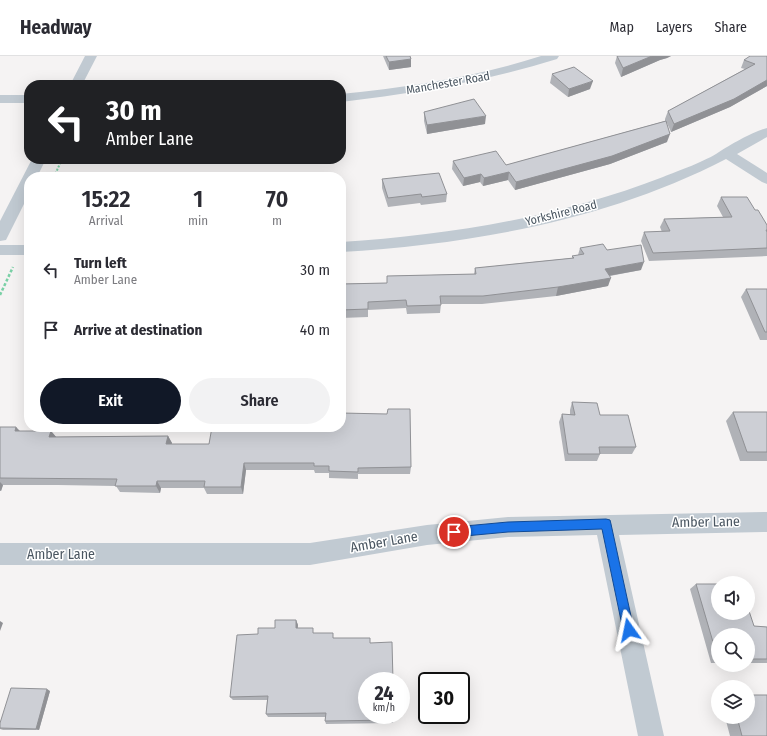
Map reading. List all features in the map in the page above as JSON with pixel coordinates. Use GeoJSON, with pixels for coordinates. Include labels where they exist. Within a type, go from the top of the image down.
{"type":"FeatureCollection","features":[{"type":"Feature","properties":{"kind":"street"},"geometry":{"type":"LineString","coordinates":[[79,80],[91,56]]}},
{"type":"Feature","properties":{"kind":"street","name":"Manchester Road"},"geometry":{"type":"LineString","coordinates":[[346,97],[446,85],[492,75],[553,56]]}},
{"type":"Feature","properties":{"kind":"street"},"geometry":{"type":"LineString","coordinates":[[0,99],[24,99]]}},
{"type":"Feature","properties":{"kind":"street","name":"Yorkshire Road"},"geometry":{"type":"LineString","coordinates":[[346,247],[446,237],[529,222],[604,202],[669,179],[726,153],[767,132]]}},
{"type":"Feature","properties":{"kind":"street"},"geometry":{"type":"LineString","coordinates":[[726,153],[767,179]]}},
{"type":"Feature","properties":{"kind":"street"},"geometry":{"type":"LineString","coordinates":[[0,236],[24,188]]}},
{"type":"Feature","properties":{"kind":"street"},"geometry":{"type":"LineString","coordinates":[[0,250],[24,250]]}},
{"type":"Feature","properties":{"kind":"street","name":"Amber Lane"},"geometry":{"type":"LineString","coordinates":[[0,554],[310,554],[367,546],[427,535],[508,527],[767,522]]}},
{"type":"Feature","properties":{"kind":"street"},"geometry":{"type":"LineString","coordinates":[[606,524],[651,736]]}},
{"type":"Feature","properties":{"kind":"building"},"geometry":{"type":"Polygon","coordinates":[[[386,56],[410,56],[411,59],[389,62],[386,56]]]}},
{"type":"Feature","properties":{"kind":"building"},"geometry":{"type":"Polygon","coordinates":[[[617,56],[652,56],[623,68],[617,56]]]}},
{"type":"Feature","properties":{"kind":"building"},"geometry":{"type":"Polygon","coordinates":[[[750,56],[767,56],[767,80],[734,99],[674,124],[668,111],[755,64],[744,60],[750,56]]]}},
{"type":"Feature","properties":{"kind":"building"},"geometry":{"type":"Polygon","coordinates":[[[574,67],[593,81],[569,89],[552,74],[574,67]]]}},
{"type":"Feature","properties":{"kind":"building"},"geometry":{"type":"Polygon","coordinates":[[[474,99],[486,116],[427,125],[424,112],[474,99]]]}},
{"type":"Feature","properties":{"kind":"building"},"geometry":{"type":"Polygon","coordinates":[[[666,121],[670,134],[612,156],[516,182],[509,172],[484,178],[481,174],[464,178],[453,161],[496,151],[506,165],[666,121]]]}},
{"type":"Feature","properties":{"kind":"building"},"geometry":{"type":"Polygon","coordinates":[[[439,173],[447,194],[422,197],[421,194],[388,198],[382,179],[439,173]]]}},
{"type":"Feature","properties":{"kind":"building"},"geometry":{"type":"Polygon","coordinates":[[[721,197],[747,197],[755,210],[758,210],[767,225],[767,248],[653,253],[644,232],[670,231],[664,219],[732,217],[721,197]]]}},
{"type":"Feature","properties":{"kind":"building"},"geometry":{"type":"Polygon","coordinates":[[[603,244],[607,250],[641,245],[644,262],[605,269],[611,278],[558,287],[483,296],[440,296],[441,305],[407,306],[406,300],[368,302],[368,309],[346,310],[346,284],[387,283],[387,276],[476,274],[475,268],[574,258],[572,256],[584,254],[580,248],[603,244]]]}},
{"type":"Feature","properties":{"kind":"building"},"geometry":{"type":"Polygon","coordinates":[[[746,289],[767,289],[767,332],[765,332],[746,289]]]}},
{"type":"Feature","properties":{"kind":"building"},"geometry":{"type":"Polygon","coordinates":[[[572,402],[597,403],[600,415],[628,415],[636,447],[599,447],[600,454],[568,454],[562,414],[575,415],[572,402]]]}},
{"type":"Feature","properties":{"kind":"building"},"geometry":{"type":"Polygon","coordinates":[[[388,409],[410,409],[411,467],[358,468],[358,472],[329,471],[329,466],[314,466],[314,463],[244,463],[241,487],[204,487],[205,481],[157,481],[156,486],[115,486],[117,479],[0,478],[0,427],[16,427],[15,431],[24,432],[51,432],[49,437],[168,436],[166,444],[209,444],[211,432],[346,432],[346,413],[387,414],[388,409]]]}},
{"type":"Feature","properties":{"kind":"building"},"geometry":{"type":"Polygon","coordinates":[[[733,412],[767,412],[767,452],[747,452],[733,412]]]}},
{"type":"Feature","properties":{"kind":"building"},"geometry":{"type":"Polygon","coordinates":[[[696,584],[711,584],[711,620],[752,620],[754,626],[767,627],[767,659],[755,659],[755,628],[711,628],[711,635],[696,584]]]}},
{"type":"Feature","properties":{"kind":"building"},"geometry":{"type":"Polygon","coordinates":[[[275,620],[296,620],[296,628],[313,628],[313,633],[333,633],[333,638],[370,638],[370,643],[392,642],[393,672],[358,672],[358,721],[325,721],[326,713],[266,714],[268,696],[230,697],[237,635],[258,634],[258,628],[275,628],[275,620]]]}},
{"type":"Feature","properties":{"kind":"building"},"geometry":{"type":"Polygon","coordinates":[[[11,688],[47,689],[36,729],[0,728],[0,723],[11,688]]]}},
{"type":"Feature","properties":{"kind":"building"},"geometry":{"type":"Polygon","coordinates":[[[755,695],[767,695],[767,736],[742,736],[739,724],[755,724],[755,695]]]}},
{"type":"Feature","properties":{"kind":"route"},"geometry":{"type":"LineString","coordinates":[[454,532],[508,527],[606,524],[629,630]]}}]}
